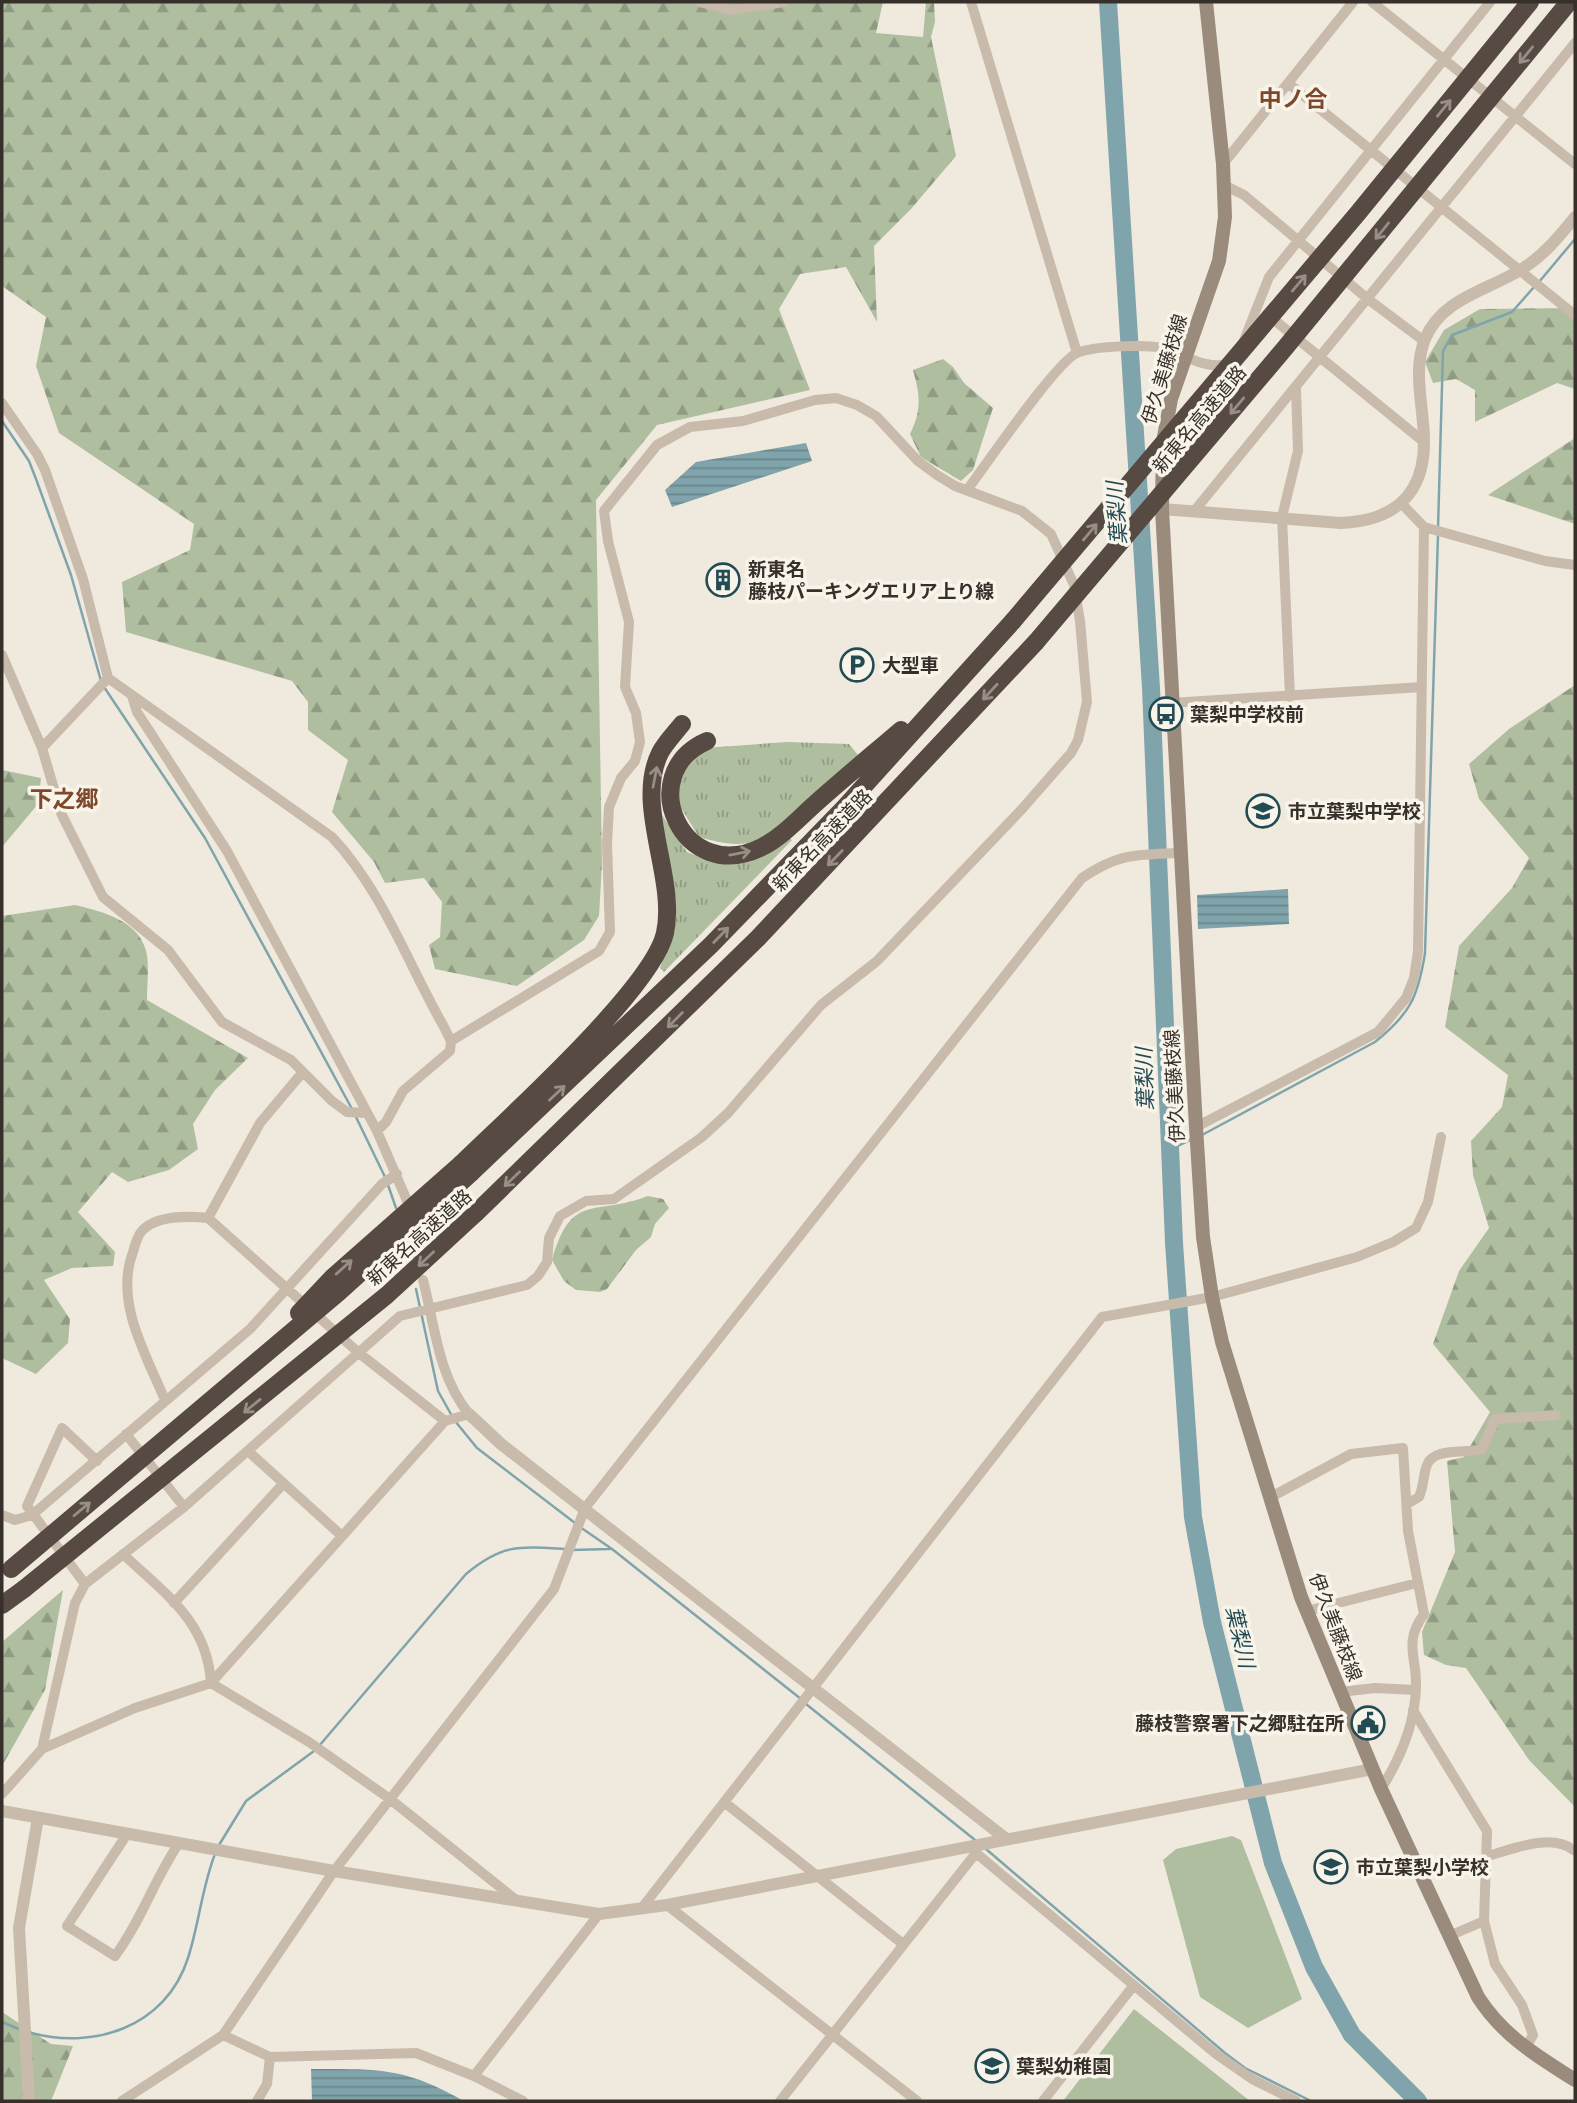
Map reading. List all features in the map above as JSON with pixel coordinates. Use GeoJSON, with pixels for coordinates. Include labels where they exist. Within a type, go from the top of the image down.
{"type":"FeatureCollection","features":[{"type":"Feature","properties":{"kind":"highway","name":"新東名高速道路"},"geometry":{"type":"LineString","coordinates":[[6,1572],[229,1387],[711,945],[844,808],[1013,621],[1358,213],[1530,2]]}},
{"type":"Feature","properties":{"kind":"highway","name":"新東名高速道路"},"geometry":{"type":"LineString","coordinates":[[2,1605],[387,1295],[476,1213],[758,938],[1037,642],[1286,348],[1569,2]]}},
{"type":"Feature","properties":{"kind":"highway"},"geometry":{"type":"LineString","coordinates":[[707,741],[692,748],[675,771],[668,799],[682,829],[698,849],[718,855],[738,855],[762,847],[788,828],[952,687]]}},
{"type":"Feature","properties":{"kind":"highway"},"geometry":{"type":"LineString","coordinates":[[466,1169],[584,1042],[658,955],[666,932],[667,901],[651,797],[659,754],[682,724]]}},
{"type":"Feature","properties":{"kind":"main road","name":"伊久美藤枝線"},"geometry":{"type":"LineString","coordinates":[[1206,2],[1223,164],[1225,217],[1219,261],[1171,399],[1163,442],[1161,509],[1178,853],[1207,1297],[1307,1611],[1381,1789],[1449,1936],[1491,2019],[1525,2049],[1575,2080]]}},
{"type":"Feature","properties":{"kind":"street"},"geometry":{"type":"LineString","coordinates":[[699,2],[731,10],[784,2]]}},
{"type":"Feature","properties":{"kind":"street"},"geometry":{"type":"LineString","coordinates":[[971,2],[1077,353]]}},
{"type":"Feature","properties":{"kind":"street"},"geometry":{"type":"LineString","coordinates":[[1223,164],[1353,2]]}},
{"type":"Feature","properties":{"kind":"street"},"geometry":{"type":"LineString","coordinates":[[1372,2],[1575,164]]}},
{"type":"Feature","properties":{"kind":"street"},"geometry":{"type":"LineString","coordinates":[[967,490],[1058,370],[1077,353],[1144,346],[1186,354],[1221,367],[1230,362],[1244,341],[1269,277],[1296,240],[1490,2]]}},
{"type":"Feature","properties":{"kind":"street"},"geometry":{"type":"LineString","coordinates":[[1560,2],[1575,14]]}},
{"type":"Feature","properties":{"kind":"street"},"geometry":{"type":"LineString","coordinates":[[1196,509],[1575,43]]}},
{"type":"Feature","properties":{"kind":"street"},"geometry":{"type":"LineString","coordinates":[[1289,84],[1575,315]]}},
{"type":"Feature","properties":{"kind":"street"},"geometry":{"type":"LineString","coordinates":[[1224,184],[1244,195],[1368,300],[1424,341]]}},
{"type":"Feature","properties":{"kind":"street"},"geometry":{"type":"LineString","coordinates":[[1161,509],[1196,509],[1363,522],[1386,515],[1401,503],[1414,483],[1424,442],[1419,382],[1424,341],[1437,317],[1458,300],[1520,271],[1538,258],[1575,217]]}},
{"type":"Feature","properties":{"kind":"street"},"geometry":{"type":"LineString","coordinates":[[1256,305],[1424,442]]}},
{"type":"Feature","properties":{"kind":"street"},"geometry":{"type":"LineString","coordinates":[[1290,697],[1282,517],[1298,451],[1296,388]]}},
{"type":"Feature","properties":{"kind":"street"},"geometry":{"type":"LineString","coordinates":[[42,1749],[75,1602],[85,1584],[249,1452],[400,1316],[527,1285],[538,1276],[547,1262],[549,1238],[560,1216],[586,1201],[614,1199],[702,1137],[728,1113],[821,1005],[877,961],[1071,753],[1079,740],[1087,702],[1074,585],[1051,534],[1039,522],[996,499],[955,486],[918,461],[876,416],[858,405],[836,398],[815,400],[743,421],[690,427],[657,445],[604,511],[608,541],[629,622],[625,687],[640,732],[635,761],[621,778],[609,807],[607,844],[610,932],[599,951],[451,1041]]}},
{"type":"Feature","properties":{"kind":"street"},"geometry":{"type":"LineString","coordinates":[[2,403],[45,470],[83,579],[108,678],[332,836],[352,858],[451,1041],[450,1051],[403,1091],[386,1122],[377,1131]]}},
{"type":"Feature","properties":{"kind":"street"},"geometry":{"type":"LineString","coordinates":[[1401,503],[1424,527],[1545,561],[1575,565]]}},
{"type":"Feature","properties":{"kind":"street"},"geometry":{"type":"LineString","coordinates":[[1196,1127],[1378,1032],[1406,998],[1414,978],[1418,951],[1424,527]]}},
{"type":"Feature","properties":{"kind":"street"},"geometry":{"type":"LineString","coordinates":[[2,655],[42,748],[61,813],[103,897],[168,950],[222,1022],[291,1060],[347,1112],[366,1113]]}},
{"type":"Feature","properties":{"kind":"street"},"geometry":{"type":"LineString","coordinates":[[42,748],[108,678]]}},
{"type":"Feature","properties":{"kind":"street"},"geometry":{"type":"LineString","coordinates":[[1171,703],[1422,687]]}},
{"type":"Feature","properties":{"kind":"street"},"geometry":{"type":"LineString","coordinates":[[132,696],[137,712],[227,851],[377,1131],[408,1203]]}},
{"type":"Feature","properties":{"kind":"street"},"geometry":{"type":"LineString","coordinates":[[122,2101],[223,2035],[334,1871],[554,1589],[571,1538],[585,1508],[1082,878],[1109,860],[1132,855],[1178,853]]}},
{"type":"Feature","properties":{"kind":"street"},"geometry":{"type":"LineString","coordinates":[[208,1218],[260,1123],[302,1073]]}},
{"type":"Feature","properties":{"kind":"street"},"geometry":{"type":"LineString","coordinates":[[641,1909],[1102,1317],[1207,1297],[1357,1257],[1416,1228],[1428,1202],[1441,1136]]}},
{"type":"Feature","properties":{"kind":"street"},"geometry":{"type":"LineString","coordinates":[[2,1515],[15,1520],[32,1515],[250,1329],[382,1184],[397,1174]]}},
{"type":"Feature","properties":{"kind":"street"},"geometry":{"type":"LineString","coordinates":[[165,1401],[128,1308],[127,1267],[140,1233],[152,1223],[188,1216],[208,1218],[359,1353],[445,1421]]}},
{"type":"Feature","properties":{"kind":"street"},"geometry":{"type":"LineString","coordinates":[[422,1280],[448,1380],[469,1414],[501,1444],[1004,1838]]}},
{"type":"Feature","properties":{"kind":"street"},"geometry":{"type":"LineString","coordinates":[[2,1794],[42,1749],[135,1708],[211,1683],[445,1421],[469,1414]]}},
{"type":"Feature","properties":{"kind":"street"},"geometry":{"type":"LineString","coordinates":[[1407,1504],[1419,1497],[1427,1462],[1437,1454],[1469,1454],[1482,1448],[1495,1419],[1556,1415]]}},
{"type":"Feature","properties":{"kind":"street"},"geometry":{"type":"LineString","coordinates":[[85,1584],[27,1506],[62,1428],[97,1461]]}},
{"type":"Feature","properties":{"kind":"street"},"geometry":{"type":"LineString","coordinates":[[126,1434],[184,1507]]}},
{"type":"Feature","properties":{"kind":"street"},"geometry":{"type":"LineString","coordinates":[[1271,1497],[1351,1454],[1403,1448],[1407,1504],[1423,1614],[1415,1626],[1410,1647],[1416,1690],[1413,1710],[1396,1764],[1381,1789]]}},
{"type":"Feature","properties":{"kind":"street"},"geometry":{"type":"LineString","coordinates":[[249,1452],[342,1536]]}},
{"type":"Feature","properties":{"kind":"street"},"geometry":{"type":"LineString","coordinates":[[174,1603],[283,1484]]}},
{"type":"Feature","properties":{"kind":"street"},"geometry":{"type":"LineString","coordinates":[[123,1554],[192,1620],[209,1661],[211,1683]]}},
{"type":"Feature","properties":{"kind":"street"},"geometry":{"type":"LineString","coordinates":[[1307,1611],[1417,1583]]}},
{"type":"Feature","properties":{"kind":"street"},"geometry":{"type":"LineString","coordinates":[[211,1683],[309,1742],[390,1799],[519,1903]]}},
{"type":"Feature","properties":{"kind":"street"},"geometry":{"type":"LineString","coordinates":[[1340,1692],[1375,1688],[1416,1690]]}},
{"type":"Feature","properties":{"kind":"street"},"geometry":{"type":"LineString","coordinates":[[1413,1710],[1487,1831],[1484,1921],[1495,1964],[1522,2005],[1533,2035],[1525,2049]]}},
{"type":"Feature","properties":{"kind":"street"},"geometry":{"type":"LineString","coordinates":[[2,1811],[519,1903],[599,1914],[667,1905],[975,1849],[1004,1838],[1373,1769]]}},
{"type":"Feature","properties":{"kind":"street"},"geometry":{"type":"LineString","coordinates":[[724,1801],[903,1944]]}},
{"type":"Feature","properties":{"kind":"street"},"geometry":{"type":"LineString","coordinates":[[29,2101],[19,1928],[38,1818]]}},
{"type":"Feature","properties":{"kind":"street"},"geometry":{"type":"LineString","coordinates":[[127,1834],[67,1926],[115,1956],[134,1930],[161,1870],[179,1843]]}},
{"type":"Feature","properties":{"kind":"street"},"geometry":{"type":"LineString","coordinates":[[1488,1856],[1541,1843],[1557,1843],[1575,1851]]}},
{"type":"Feature","properties":{"kind":"street"},"geometry":{"type":"LineString","coordinates":[[780,2101],[975,1849]]}},
{"type":"Feature","properties":{"kind":"street"},"geometry":{"type":"LineString","coordinates":[[975,1849],[1216,2054],[1252,2079],[1296,2101]]}},
{"type":"Feature","properties":{"kind":"street"},"geometry":{"type":"LineString","coordinates":[[667,1905],[917,2101]]}},
{"type":"Feature","properties":{"kind":"street"},"geometry":{"type":"LineString","coordinates":[[474,2076],[599,1914]]}},
{"type":"Feature","properties":{"kind":"street"},"geometry":{"type":"LineString","coordinates":[[1449,1936],[1484,1921]]}},
{"type":"Feature","properties":{"kind":"street"},"geometry":{"type":"LineString","coordinates":[[1043,2101],[1134,1985]]}},
{"type":"Feature","properties":{"kind":"street"},"geometry":{"type":"LineString","coordinates":[[223,2035],[270,2057],[416,2053],[474,2076],[523,2101]]}},
{"type":"Feature","properties":{"kind":"street"},"geometry":{"type":"LineString","coordinates":[[257,2101],[267,2084],[270,2057]]}},
{"type":"Feature","properties":{"kind":"green space"},"geometry":{"type":"Polygon","coordinates":[[[2,2],[883,2],[876,33],[923,37],[926,2],[934,2],[935,22],[931,37],[956,156],[911,209],[874,246],[877,322],[846,267],[800,274],[779,309],[810,390],[657,425],[596,500],[602,864],[599,916],[584,940],[517,986],[435,969],[429,945],[440,937],[442,902],[424,878],[385,883],[374,862],[332,812],[348,760],[308,730],[308,702],[292,681],[126,632],[122,582],[190,550],[194,524],[59,433],[36,366],[46,317],[2,286],[2,2]]]}},
{"type":"Feature","properties":{"kind":"green space"},"geometry":{"type":"Polygon","coordinates":[[[1575,308],[1575,389],[1557,383],[1475,422],[1475,390],[1456,379],[1433,383],[1425,362],[1444,330],[1480,309],[1575,308]]]}},
{"type":"Feature","properties":{"kind":"green space"},"geometry":{"type":"Polygon","coordinates":[[[943,359],[953,367],[964,383],[993,408],[973,470],[961,481],[921,457],[910,434],[917,417],[919,402],[913,370],[943,359]]]}},
{"type":"Feature","properties":{"kind":"green space"},"geometry":{"type":"Polygon","coordinates":[[[1575,438],[1575,524],[1488,495],[1575,438]]]}},
{"type":"Feature","properties":{"kind":"green space"},"geometry":{"type":"Polygon","coordinates":[[[1575,685],[1575,1807],[1529,1760],[1466,1668],[1446,1665],[1424,1655],[1422,1632],[1455,1552],[1447,1461],[1464,1457],[1490,1412],[1433,1344],[1459,1271],[1489,1228],[1473,1175],[1471,1141],[1502,1107],[1508,1075],[1445,1027],[1459,946],[1512,888],[1529,858],[1479,799],[1469,764],[1509,729],[1575,685]]]}},
{"type":"Feature","properties":{"kind":"green space"},"geometry":{"type":"Polygon","coordinates":[[[787,742],[849,744],[858,755],[789,818],[760,838],[735,844],[699,837],[676,800],[682,774],[704,748],[787,742]]]}},
{"type":"Feature","properties":{"kind":"green space"},"geometry":{"type":"Polygon","coordinates":[[[2,770],[41,778],[38,804],[2,847],[2,770]]]}},
{"type":"Feature","properties":{"kind":"green space"},"geometry":{"type":"Polygon","coordinates":[[[662,815],[687,852],[712,862],[749,862],[789,838],[792,840],[664,972],[660,968],[676,922],[676,902],[662,815]]]}},
{"type":"Feature","properties":{"kind":"green space"},"geometry":{"type":"Polygon","coordinates":[[[75,905],[120,920],[137,934],[147,955],[147,1000],[248,1058],[215,1090],[193,1124],[198,1149],[169,1170],[128,1182],[112,1172],[78,1212],[115,1252],[113,1266],[72,1268],[44,1280],[70,1319],[68,1343],[36,1374],[2,1358],[2,916],[75,905]]]}},
{"type":"Feature","properties":{"kind":"green space"},"geometry":{"type":"Polygon","coordinates":[[[648,1196],[663,1199],[669,1208],[655,1224],[651,1237],[636,1250],[607,1289],[600,1292],[576,1290],[564,1281],[552,1260],[568,1224],[587,1210],[648,1196]]]}},
{"type":"Feature","properties":{"kind":"green space"},"geometry":{"type":"Polygon","coordinates":[[[63,1590],[45,1690],[2,1766],[2,1642],[63,1590]]]}},
{"type":"Feature","properties":{"kind":"green space"},"geometry":{"type":"Polygon","coordinates":[[[1232,1836],[1241,1840],[1302,1999],[1248,2028],[1200,1997],[1163,1860],[1176,1849],[1232,1836]]]}},
{"type":"Feature","properties":{"kind":"green space"},"geometry":{"type":"Polygon","coordinates":[[[1134,2009],[1250,2101],[1063,2101],[1134,2009]]]}},
{"type":"Feature","properties":{"kind":"green space"},"geometry":{"type":"Polygon","coordinates":[[[2,2012],[51,2044],[73,2046],[51,2101],[2,2101],[2,2012]]]}},
{"type":"Feature","properties":{"kind":"water"},"geometry":{"type":"Polygon","coordinates":[[[806,443],[812,461],[672,507],[665,490],[696,462],[806,443]]]}},
{"type":"Feature","properties":{"kind":"water"},"geometry":{"type":"Polygon","coordinates":[[[1288,889],[1289,924],[1198,929],[1197,895],[1288,889]]]}},
{"type":"Feature","properties":{"kind":"water"},"geometry":{"type":"Polygon","coordinates":[[[311,2069],[390,2072],[424,2082],[464,2101],[312,2101],[311,2069]]]}},
{"type":"Feature","properties":{"kind":"waterway","name":"葉梨川"},"geometry":{"type":"LineString","coordinates":[[1108,2],[1151,688],[1174,1243],[1193,1517],[1212,1622],[1273,1863],[1314,1967],[1352,2035],[1418,2101]]}},
{"type":"Feature","properties":{"kind":"waterway"},"geometry":{"type":"LineString","coordinates":[[1539,282],[1575,239]]}},
{"type":"Feature","properties":{"kind":"waterway"},"geometry":{"type":"LineString","coordinates":[[1438,528],[1443,351],[1452,335],[1512,312],[1534,287]]}},
{"type":"Feature","properties":{"kind":"waterway"},"geometry":{"type":"LineString","coordinates":[[2,421],[29,461],[36,479],[71,575],[101,681]]}},
{"type":"Feature","properties":{"kind":"waterway"},"geometry":{"type":"LineString","coordinates":[[1202,1135],[1375,1042],[1397,1022],[1411,1004],[1425,953],[1438,535]]}},
{"type":"Feature","properties":{"kind":"waterway"},"geometry":{"type":"LineString","coordinates":[[104,687],[205,838],[352,1109]]}},
{"type":"Feature","properties":{"kind":"waterway"},"geometry":{"type":"LineString","coordinates":[[355,1115],[386,1179]]}},
{"type":"Feature","properties":{"kind":"waterway"},"geometry":{"type":"LineString","coordinates":[[1171,1149],[1192,1139]]}},
{"type":"Feature","properties":{"kind":"waterway"},"geometry":{"type":"LineString","coordinates":[[388,1185],[396,1208]]}},
{"type":"Feature","properties":{"kind":"waterway"},"geometry":{"type":"LineString","coordinates":[[416,1289],[438,1391],[452,1416]]}},
{"type":"Feature","properties":{"kind":"waterway"},"geometry":{"type":"LineString","coordinates":[[455,1421],[477,1448],[575,1523]]}},
{"type":"Feature","properties":{"kind":"waterway"},"geometry":{"type":"LineString","coordinates":[[580,1527],[612,1549],[801,1699]]}},
{"type":"Feature","properties":{"kind":"waterway"},"geometry":{"type":"LineString","coordinates":[[319,1746],[466,1574],[490,1557],[512,1549],[565,1549]]}},
{"type":"Feature","properties":{"kind":"waterway"},"geometry":{"type":"LineString","coordinates":[[571,1550],[610,1549]]}},
{"type":"Feature","properties":{"kind":"waterway"},"geometry":{"type":"LineString","coordinates":[[806,1704],[975,1840]]}},
{"type":"Feature","properties":{"kind":"waterway"},"geometry":{"type":"LineString","coordinates":[[219,1845],[246,1801],[314,1751]]}},
{"type":"Feature","properties":{"kind":"waterway"},"geometry":{"type":"LineString","coordinates":[[986,1849],[1225,2053],[1245,2068],[1311,2101]]}},
{"type":"Feature","properties":{"kind":"waterway"},"geometry":{"type":"LineString","coordinates":[[28,2032],[77,2038],[101,2035],[124,2028],[145,2017],[163,2001],[177,1982],[188,1958],[215,1854]]}},
{"type":"Feature","properties":{"kind":"waterway"},"geometry":{"type":"LineString","coordinates":[[2,2022],[21,2030]]}},
{"type":"Feature","properties":{"kind":"tunnel"},"geometry":{"type":"LineString","coordinates":[[412,1226],[420,1266]]}},
{"type":"Feature","properties":{"kind":"place","name":"新東名 藤枝パーキングエリア上り線"},"geometry":{"type":"Point","coordinates":[723,580]}},
{"type":"Feature","properties":{"kind":"place","name":"大型車"},"geometry":{"type":"Point","coordinates":[857,665]}},
{"type":"Feature","properties":{"kind":"place","name":"葉梨中学校前"},"geometry":{"type":"Point","coordinates":[1166,714]}},
{"type":"Feature","properties":{"kind":"place","name":"市立葉梨中学校"},"geometry":{"type":"Point","coordinates":[1263,811]}},
{"type":"Feature","properties":{"kind":"place","name":"藤枝警察署下之郷駐在所"},"geometry":{"type":"Point","coordinates":[1368,1723]}},
{"type":"Feature","properties":{"kind":"place","name":"市立葉梨小学校"},"geometry":{"type":"Point","coordinates":[1331,1867]}},
{"type":"Feature","properties":{"kind":"place","name":"葉梨幼稚園"},"geometry":{"type":"Point","coordinates":[992,2066]}},
{"type":"Feature","properties":{"kind":"district","name":"中ノ合"},"geometry":{"type":"Point","coordinates":[1293,99]}},
{"type":"Feature","properties":{"kind":"district","name":"下之郷"},"geometry":{"type":"Point","coordinates":[64,799]}}]}
